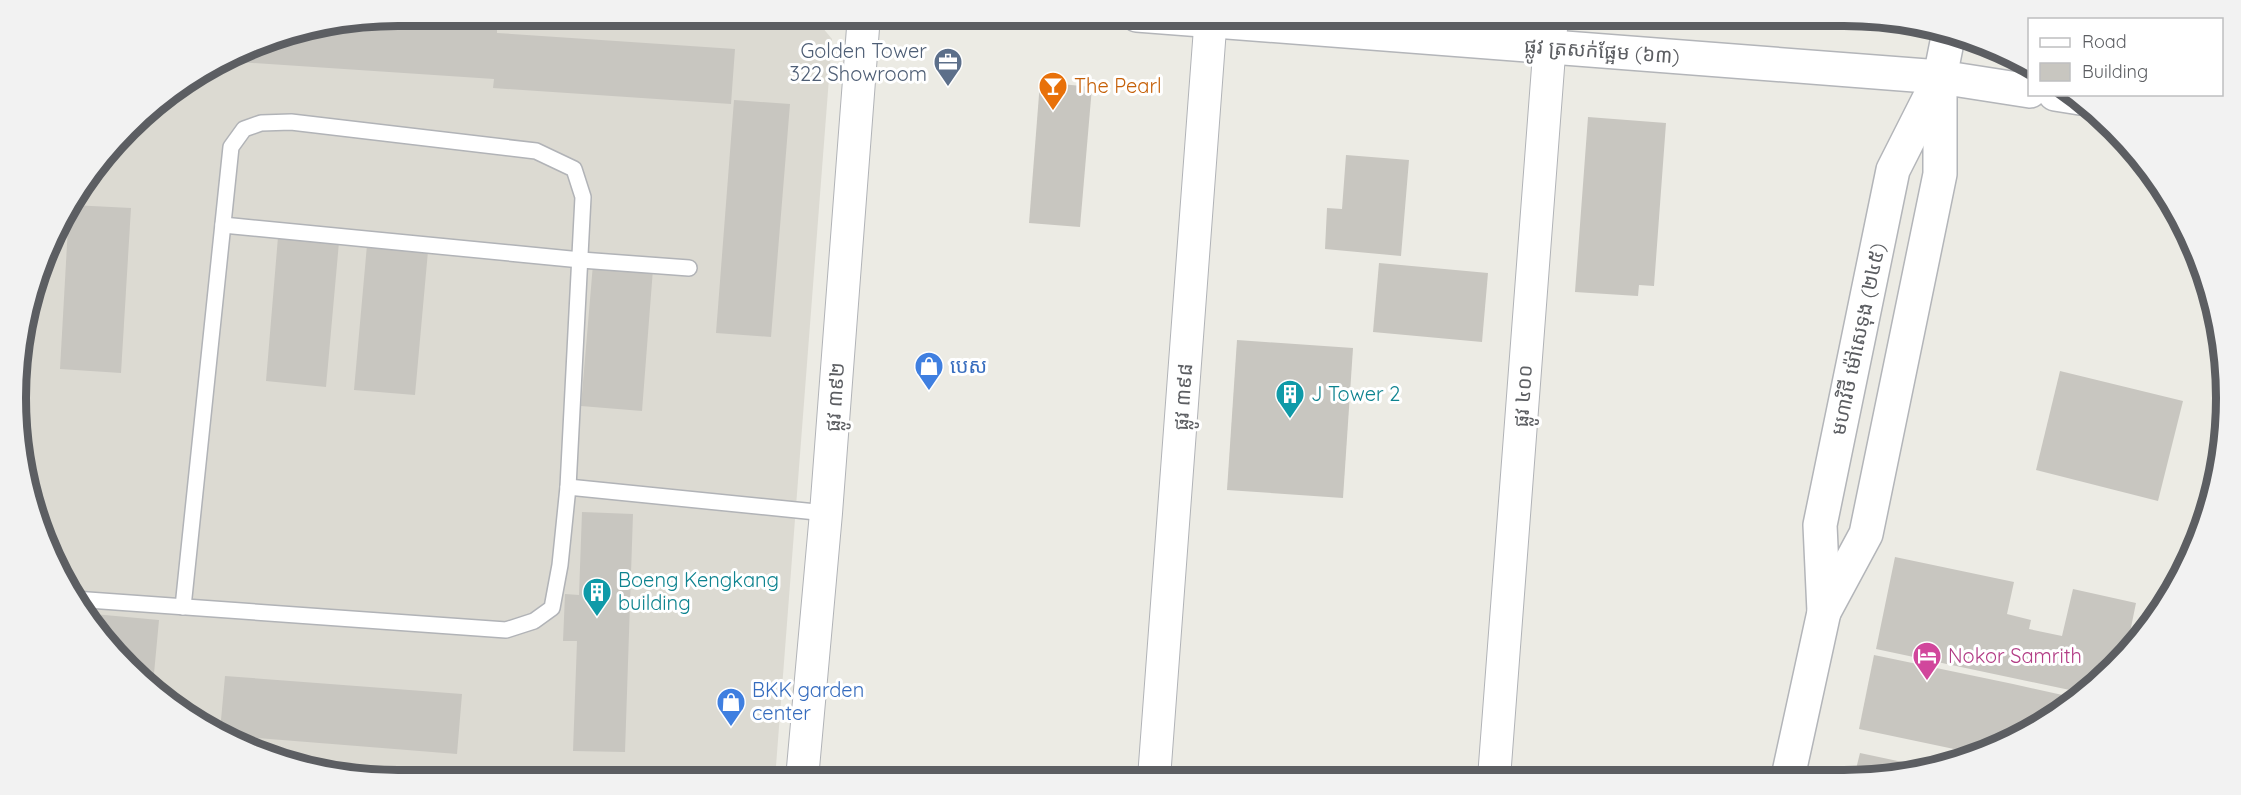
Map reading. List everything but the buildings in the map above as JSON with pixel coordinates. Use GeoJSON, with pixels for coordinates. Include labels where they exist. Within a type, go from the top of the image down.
{"type":"FeatureCollection","features":[{"type":"Feature","properties":{"kind":"main road","name":"ផ្លូវ ត្រសក់ផ្អែម (៦៣)"},"geometry":{"type":"LineString","coordinates":[[1420,26],[1551,31],[1940,76],[2028,90]]}},
{"type":"Feature","properties":{"kind":"main road","name":"មហាវិថី ម៉ៅសេទុង (២៤៥)"},"geometry":{"type":"LineString","coordinates":[[1824,612],[1866,534],[1940,174],[1940,76],[1948,40]]}},
{"type":"Feature","properties":{"kind":"main road","name":"មហាវិថី ម៉ៅសេទុង (២៤៥)"},"geometry":{"type":"LineString","coordinates":[[1790,770],[1824,612],[1820,525],[1893,170],[1940,76]]}},
{"type":"Feature","properties":{"kind":"street","name":"ផ្លូវ ៣៩២"},"geometry":{"type":"LineString","coordinates":[[803,770],[826,513],[863,26]]}},
{"type":"Feature","properties":{"kind":"street","name":"ផ្លូវ ៣៩៨"},"geometry":{"type":"LineString","coordinates":[[1155,770],[1210,26]]}},
{"type":"Feature","properties":{"kind":"street","name":"ផ្លូវ ៤០០"},"geometry":{"type":"LineString","coordinates":[[1495,770],[1551,31]]}},
{"type":"Feature","properties":{"kind":"lane"},"geometry":{"type":"LineString","coordinates":[[85,600],[183,607],[506,630],[534,621],[552,608],[560,565],[568,487],[581,260],[583,197],[574,169],[536,151],[291,122],[261,123],[244,129],[231,147],[183,607]]}},
{"type":"Feature","properties":{"kind":"lane"},"geometry":{"type":"LineString","coordinates":[[223,225],[581,260],[689,268]]}},
{"type":"Feature","properties":{"kind":"lane"},"geometry":{"type":"LineString","coordinates":[[568,487],[826,513]]}},
{"type":"Feature","properties":{"kind":"shaded area"},"geometry":{"type":"Polygon","coordinates":[[[373,26],[821,26],[832,39],[776,770],[398,770],[349,766],[301,757],[233,731],[191,707],[134,661],[102,624],[75,584],[64,562],[38,494],[26,422],[26,373],[29,349],[45,278],[75,211],[118,152],[134,134],[171,102],[211,75],[278,45],[325,33],[373,26]]]}},
{"type":"Feature","properties":{"kind":"green space"},"geometry":{"type":"Polygon","coordinates":[[[33,326],[26,425],[26,373],[33,326]]]}},
{"type":"Feature","properties":{"kind":"place","name":"Golden Tower 322 Showroom"},"geometry":{"type":"Point","coordinates":[948,88]}},
{"type":"Feature","properties":{"kind":"place","name":"The Pearl"},"geometry":{"type":"Point","coordinates":[1053,112]}},
{"type":"Feature","properties":{"kind":"place","name":"បេស"},"geometry":{"type":"Point","coordinates":[929,392]}},
{"type":"Feature","properties":{"kind":"place","name":"J Tower 2"},"geometry":{"type":"Point","coordinates":[1290,420]}},
{"type":"Feature","properties":{"kind":"place","name":"Boeng Kengkang building"},"geometry":{"type":"Point","coordinates":[597,618]}},
{"type":"Feature","properties":{"kind":"place","name":"Nokor Samrith"},"geometry":{"type":"Point","coordinates":[1927,682]}},
{"type":"Feature","properties":{"kind":"place","name":"BKK garden center"},"geometry":{"type":"Point","coordinates":[731,728]}}]}
